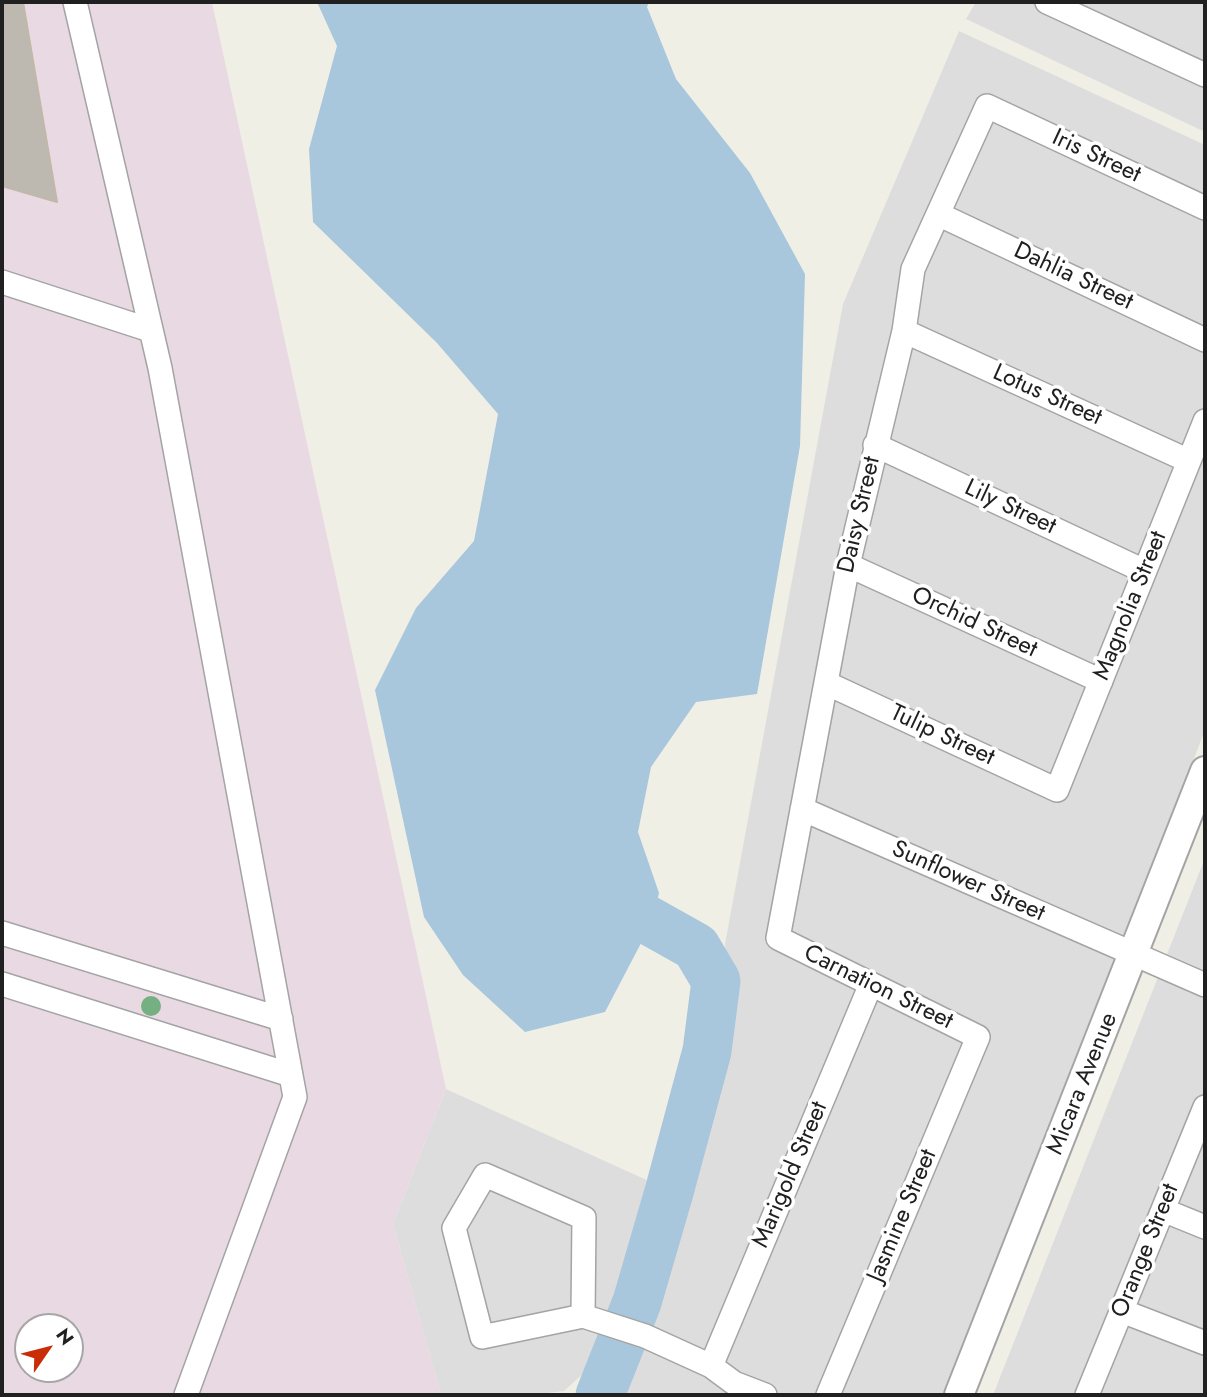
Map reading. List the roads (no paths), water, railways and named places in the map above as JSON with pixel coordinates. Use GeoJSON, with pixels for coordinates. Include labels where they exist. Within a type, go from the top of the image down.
{"type":"FeatureCollection","features":[{"type":"Feature","properties":{"kind":"street"},"geometry":{"type":"LineString","coordinates":[[75,2],[150,330],[295,1097],[186,1395]]}},
{"type":"Feature","properties":{"kind":"street"},"geometry":{"type":"LineString","coordinates":[[1047,2],[1205,75]]}},
{"type":"Feature","properties":{"kind":"street","name":"Iris Street"},"geometry":{"type":"LineString","coordinates":[[987,106],[1205,208]]}},
{"type":"Feature","properties":{"kind":"street","name":"Daisy Street"},"geometry":{"type":"LineString","coordinates":[[778,938],[848,565],[904,331],[913,269],[940,215],[987,106]]}},
{"type":"Feature","properties":{"kind":"street","name":"Dahlia Street"},"geometry":{"type":"LineString","coordinates":[[940,215],[1205,340]]}},
{"type":"Feature","properties":{"kind":"street"},"geometry":{"type":"LineString","coordinates":[[2,282],[150,330]]}},
{"type":"Feature","properties":{"kind":"street","name":"Lotus Street"},"geometry":{"type":"LineString","coordinates":[[904,331],[1189,461]]}},
{"type":"Feature","properties":{"kind":"street","name":"Magnolia Street"},"geometry":{"type":"LineString","coordinates":[[1056,790],[1205,421]]}},
{"type":"Feature","properties":{"kind":"street","name":"Lily Street"},"geometry":{"type":"LineString","coordinates":[[875,445],[1144,571]]}},
{"type":"Feature","properties":{"kind":"street","name":"Orchid Street"},"geometry":{"type":"LineString","coordinates":[[848,565],[1101,681]]}},
{"type":"Feature","properties":{"kind":"street","name":"Tulip Street"},"geometry":{"type":"LineString","coordinates":[[827,683],[1056,790]]}},
{"type":"Feature","properties":{"kind":"street","name":"Micara Avenue"},"geometry":{"type":"LineString","coordinates":[[959,1395],[1205,771]]}},
{"type":"Feature","properties":{"kind":"street","name":"Sunflower Street"},"geometry":{"type":"LineString","coordinates":[[802,808],[1205,985]]}},
{"type":"Feature","properties":{"kind":"street"},"geometry":{"type":"LineString","coordinates":[[2,933],[281,1019]]}},
{"type":"Feature","properties":{"kind":"street","name":"Carnation Street"},"geometry":{"type":"LineString","coordinates":[[778,938],[978,1037]]}},
{"type":"Feature","properties":{"kind":"street"},"geometry":{"type":"LineString","coordinates":[[2,984],[291,1075]]}},
{"type":"Feature","properties":{"kind":"street","name":"Marigold Street"},"geometry":{"type":"LineString","coordinates":[[710,1366],[871,984]]}},
{"type":"Feature","properties":{"kind":"street","name":"Jasmine Street"},"geometry":{"type":"LineString","coordinates":[[828,1395],[978,1037]]}},
{"type":"Feature","properties":{"kind":"street","name":"Orange Street"},"geometry":{"type":"LineString","coordinates":[[1087,1395],[1205,1107]]}},
{"type":"Feature","properties":{"kind":"street"},"geometry":{"type":"LineString","coordinates":[[593,1319],[584,1219],[485,1175],[454,1228],[482,1337],[593,1319],[645,1336],[710,1366],[734,1383],[765,1395]]}},
{"type":"Feature","properties":{"kind":"street"},"geometry":{"type":"LineString","coordinates":[[1163,1210],[1205,1227]]}},
{"type":"Feature","properties":{"kind":"street"},"geometry":{"type":"LineString","coordinates":[[1122,1311],[1205,1343]]}},
{"type":"Feature","properties":{"kind":"water"},"geometry":{"type":"Polygon","coordinates":[[[317,2],[649,2],[647,7],[676,79],[750,173],[805,274],[800,446],[757,694],[696,702],[651,767],[638,832],[659,893],[651,924],[605,1012],[525,1032],[463,975],[424,917],[375,690],[416,608],[474,541],[498,414],[437,343],[313,222],[309,149],[337,46],[317,2]]]}},
{"type":"Feature","properties":{"kind":"waterway"},"geometry":{"type":"LineString","coordinates":[[600,1395],[637,1302],[669,1192],[707,1051],[716,981],[696,947],[630,910],[601,882]]}}]}
